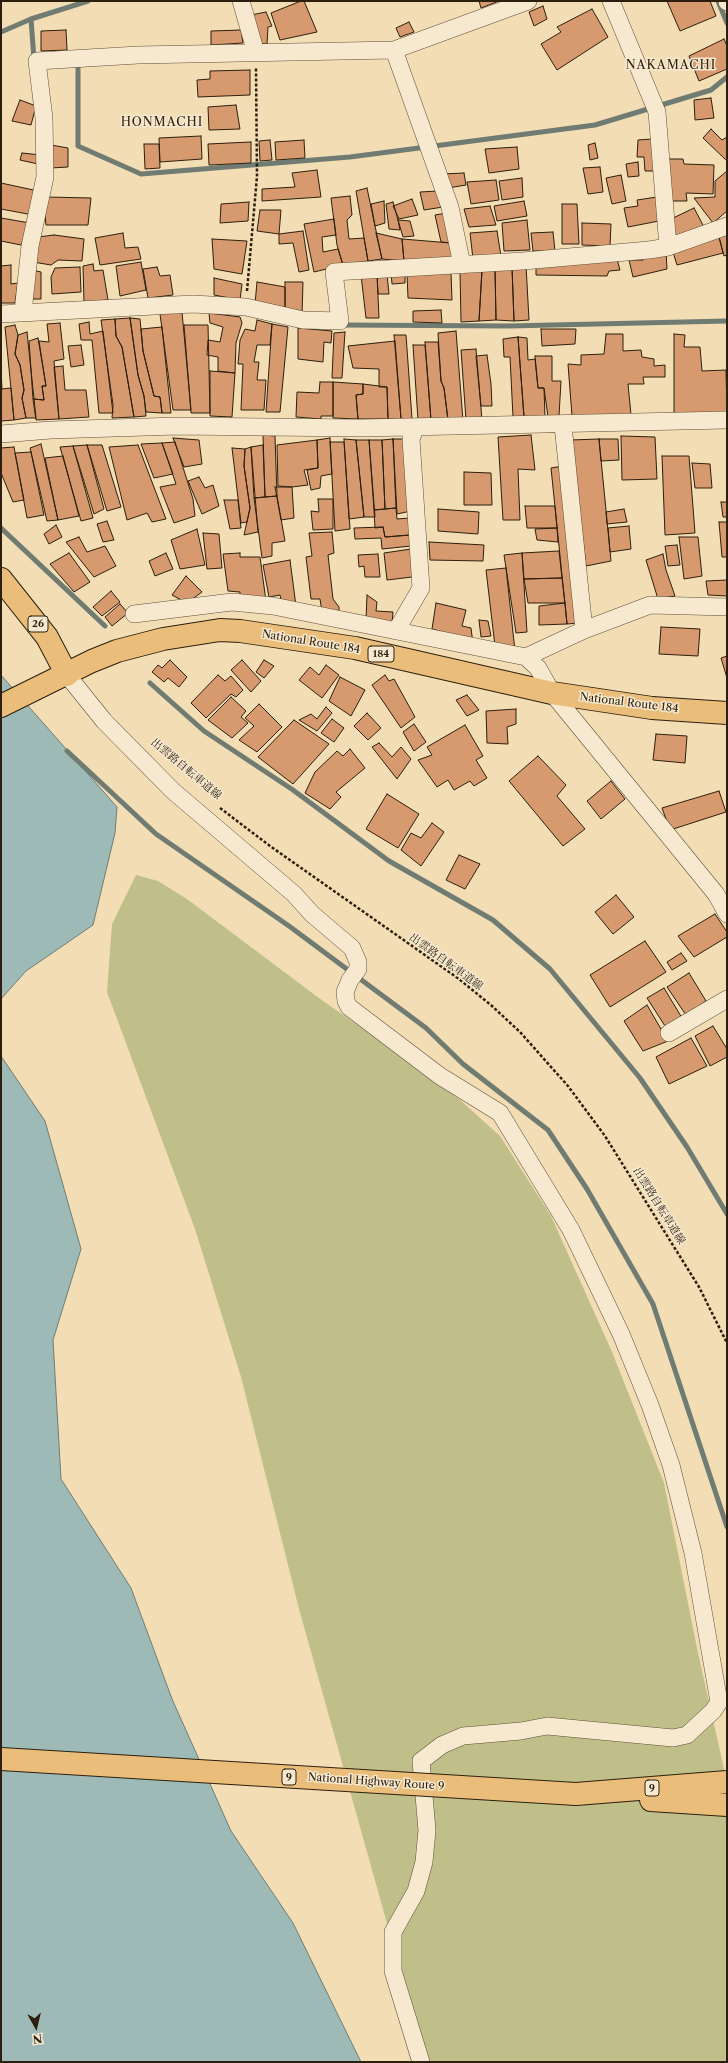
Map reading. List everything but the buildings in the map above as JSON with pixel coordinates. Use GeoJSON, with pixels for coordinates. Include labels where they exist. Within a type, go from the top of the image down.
{"type":"FeatureCollection","features":[{"type":"Feature","properties":{"kind":"main road","name":"26"},"geometry":{"type":"LineString","coordinates":[[1,579],[47,637],[67,674]]}},
{"type":"Feature","properties":{"kind":"main road","name":"National Route 184"},"geometry":{"type":"LineString","coordinates":[[1,706],[67,674],[92,660],[117,651],[163,639],[220,630],[240,631],[355,648],[552,693],[652,708],[727,714]]}},
{"type":"Feature","properties":{"kind":"main road","name":"National Highway Route 9"},"geometry":{"type":"LineString","coordinates":[[1,1759],[576,1794],[727,1805]]}},
{"type":"Feature","properties":{"kind":"main road","name":"9"},"geometry":{"type":"LineString","coordinates":[[576,1794],[727,1782]]}},
{"type":"Feature","properties":{"kind":"street"},"geometry":{"type":"LineString","coordinates":[[241,1],[256,53]]}},
{"type":"Feature","properties":{"kind":"street"},"geometry":{"type":"LineString","coordinates":[[23,312],[30,246],[45,177],[44,118],[37,62],[138,55],[394,50],[528,1]]}},
{"type":"Feature","properties":{"kind":"street"},"geometry":{"type":"LineString","coordinates":[[611,1],[657,112],[668,247]]}},
{"type":"Feature","properties":{"kind":"street"},"geometry":{"type":"LineString","coordinates":[[394,50],[450,207],[462,265]]}},
{"type":"Feature","properties":{"kind":"street"},"geometry":{"type":"LineString","coordinates":[[1,314],[193,304],[246,307],[302,320],[340,321],[334,272],[523,261],[668,247],[727,226]]}},
{"type":"Feature","properties":{"kind":"street"},"geometry":{"type":"LineString","coordinates":[[1,434],[51,430],[178,426],[416,427],[563,425],[727,420]]}},
{"type":"Feature","properties":{"kind":"street"},"geometry":{"type":"LineString","coordinates":[[563,425],[584,630]]}},
{"type":"Feature","properties":{"kind":"street"},"geometry":{"type":"LineString","coordinates":[[396,631],[421,588],[412,438],[416,427]]}},
{"type":"Feature","properties":{"kind":"street"},"geometry":{"type":"LineString","coordinates":[[134,614],[232,602],[273,606],[526,657],[538,668],[552,693],[716,894],[727,914]]}},
{"type":"Feature","properties":{"kind":"street"},"geometry":{"type":"LineString","coordinates":[[526,657],[584,630],[650,605],[727,607]]}},
{"type":"Feature","properties":{"kind":"street"},"geometry":{"type":"LineString","coordinates":[[67,674],[104,721],[173,791],[294,894],[312,914],[352,948],[358,962],[345,992],[346,1001],[349,1007],[440,1076],[500,1113],[571,1230],[624,1341],[650,1404],[671,1466],[693,1553],[719,1702],[714,1711],[687,1735],[673,1738],[546,1726],[521,1731],[463,1736],[442,1745],[421,1761],[427,1830],[424,1862],[416,1891],[393,1932],[393,1971],[422,2062]]}},
{"type":"Feature","properties":{"kind":"street"},"geometry":{"type":"LineString","coordinates":[[668,1033],[727,999]]}},
{"type":"Feature","properties":{"kind":"path"},"geometry":{"type":"LineString","coordinates":[[246,307],[257,176],[256,53]]}},
{"type":"Feature","properties":{"kind":"path","name":"出雲路自転車道線"},"geometry":{"type":"LineString","coordinates":[[216,804],[276,851],[459,979],[492,1006],[520,1032],[568,1086],[606,1136],[699,1287],[727,1343]]}},
{"type":"Feature","properties":{"kind":"shaded area"},"geometry":{"type":"Polygon","coordinates":[[[136,875],[158,881],[187,899],[323,1001],[439,1081],[500,1136],[551,1216],[612,1352],[664,1483],[698,1653],[727,1782],[727,2062],[411,2062],[385,1974],[388,1927],[299,1609],[241,1377],[195,1229],[107,992],[112,924],[136,875]]]}},
{"type":"Feature","properties":{"kind":"water"},"geometry":{"type":"Polygon","coordinates":[[[1,675],[117,807],[115,833],[93,925],[26,971],[1,999],[1,675]]]}},
{"type":"Feature","properties":{"kind":"water"},"geometry":{"type":"Polygon","coordinates":[[[1,1056],[45,1121],[81,1249],[53,1340],[61,1479],[131,1588],[172,1699],[231,1831],[293,1923],[361,2062],[1,2062],[1,1056]]]}},
{"type":"Feature","properties":{"kind":"waterway"},"geometry":{"type":"LineString","coordinates":[[31,19],[88,1]]}},
{"type":"Feature","properties":{"kind":"waterway"},"geometry":{"type":"LineString","coordinates":[[718,1],[727,23]]}},
{"type":"Feature","properties":{"kind":"waterway"},"geometry":{"type":"LineString","coordinates":[[1,32],[31,19],[34,59]]}},
{"type":"Feature","properties":{"kind":"waterway"},"geometry":{"type":"LineString","coordinates":[[78,62],[78,146],[141,174],[350,157],[595,125],[711,90],[727,77]]}},
{"type":"Feature","properties":{"kind":"waterway"},"geometry":{"type":"LineString","coordinates":[[342,325],[509,326],[727,321]]}},
{"type":"Feature","properties":{"kind":"waterway"},"geometry":{"type":"LineString","coordinates":[[1,528],[105,626]]}},
{"type":"Feature","properties":{"kind":"waterway"},"geometry":{"type":"LineString","coordinates":[[150,683],[204,731],[293,790],[389,861],[493,920],[550,969],[640,1078],[687,1147],[727,1214]]}},
{"type":"Feature","properties":{"kind":"waterway"},"geometry":{"type":"LineString","coordinates":[[67,751],[156,834],[289,926],[426,1028],[463,1064],[548,1130],[587,1189],[653,1304],[727,1527]]}},
{"type":"Feature","properties":{"kind":"district","name":"NAKAMACHI"},"geometry":{"type":"Point","coordinates":[671,66]}},
{"type":"Feature","properties":{"kind":"district","name":"HONMACHI"},"geometry":{"type":"Point","coordinates":[162,123]}}]}
